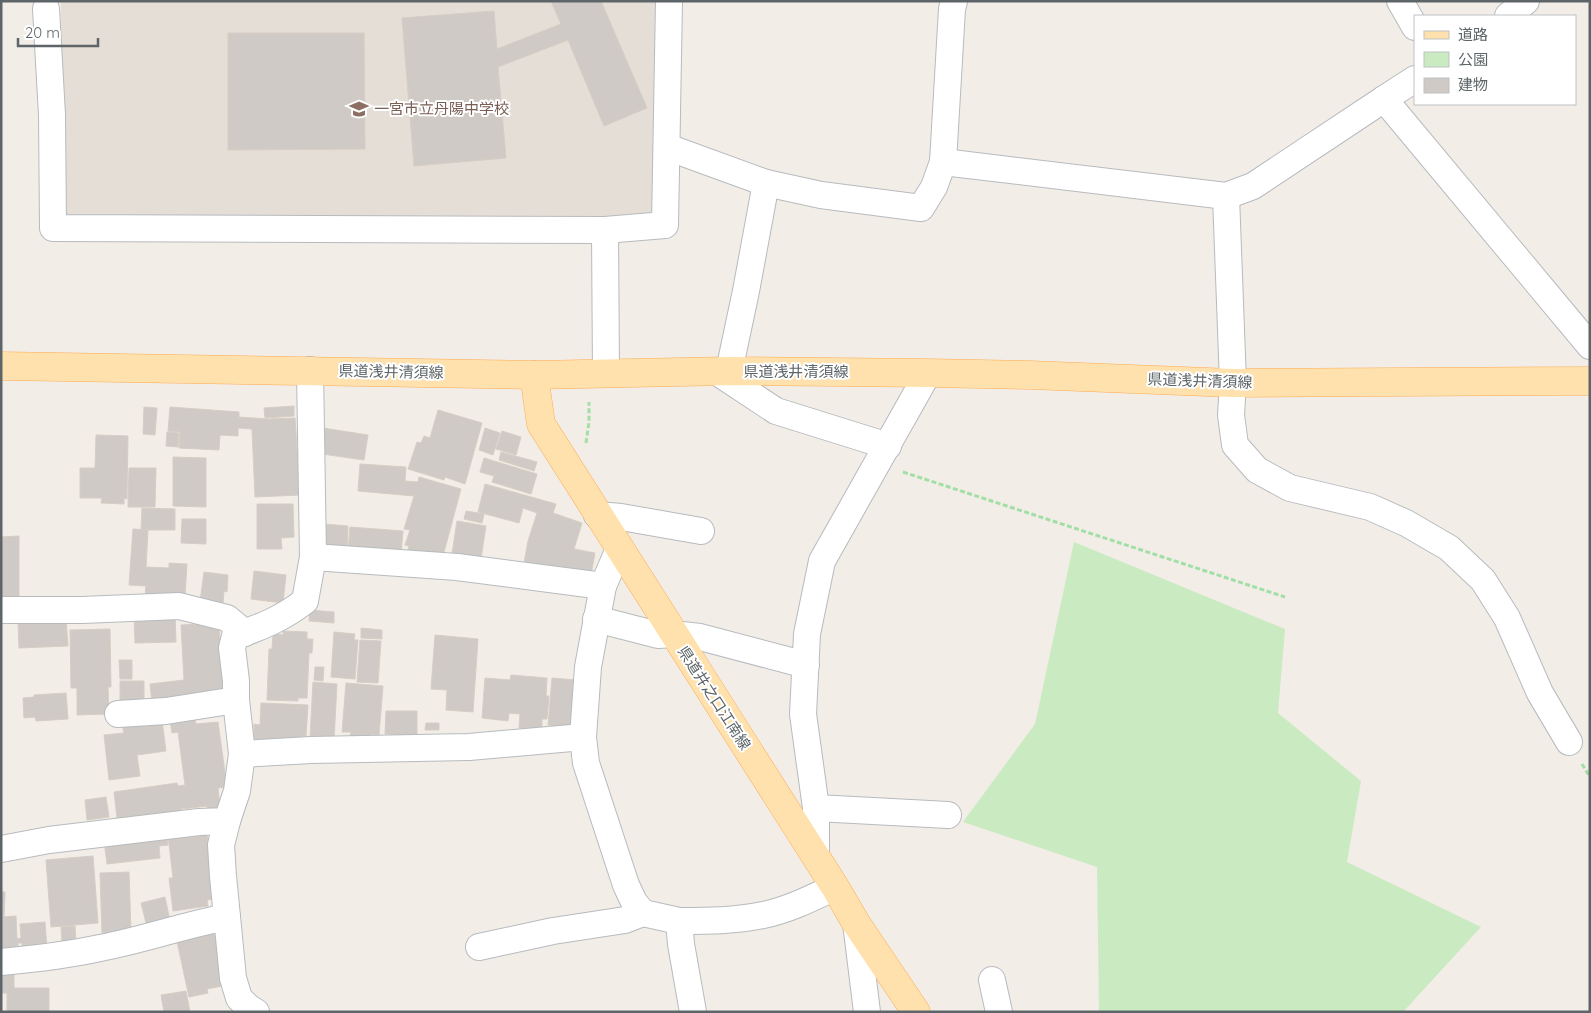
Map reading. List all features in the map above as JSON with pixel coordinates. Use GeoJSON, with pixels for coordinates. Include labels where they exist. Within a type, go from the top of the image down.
{"type":"FeatureCollection","features":[{"type":"Feature","properties":{"kind":"main road","name":"県道浅井清須線"},"geometry":{"type":"LineString","coordinates":[[1,366],[534,375],[723,371],[928,373],[1030,375],[1233,384],[1590,381]]}},
{"type":"Feature","properties":{"kind":"main road","name":"県道井之口江南線"},"geometry":{"type":"LineString","coordinates":[[534,375],[541,424],[816,856],[856,923],[916,1012]]}},
{"type":"Feature","properties":{"kind":"street"},"geometry":{"type":"LineString","coordinates":[[41,4],[52,115],[53,228],[605,230],[665,224],[669,1]]}},
{"type":"Feature","properties":{"kind":"street"},"geometry":{"type":"LineString","coordinates":[[667,147],[766,183],[821,195],[921,208],[934,187],[944,162],[952,9],[954,1]]}},
{"type":"Feature","properties":{"kind":"street"},"geometry":{"type":"LineString","coordinates":[[1400,1],[1414,25]]}},
{"type":"Feature","properties":{"kind":"street"},"geometry":{"type":"LineString","coordinates":[[1509,15],[1526,1]]}},
{"type":"Feature","properties":{"kind":"street"},"geometry":{"type":"LineString","coordinates":[[944,162],[1226,196],[1253,186],[1414,81]]}},
{"type":"Feature","properties":{"kind":"street"},"geometry":{"type":"LineString","coordinates":[[1384,99],[1590,346]]}},
{"type":"Feature","properties":{"kind":"street"},"geometry":{"type":"LineString","coordinates":[[766,183],[746,290],[723,371],[776,411],[883,455]]}},
{"type":"Feature","properties":{"kind":"street"},"geometry":{"type":"LineString","coordinates":[[1226,196],[1233,384],[1231,415],[1235,445],[1257,470],[1290,488],[1370,507],[1406,523],[1448,548],[1483,580],[1507,618],[1540,694],[1569,742]]}},
{"type":"Feature","properties":{"kind":"street"},"geometry":{"type":"LineString","coordinates":[[597,374],[605,230]]}},
{"type":"Feature","properties":{"kind":"street"},"geometry":{"type":"LineString","coordinates":[[245,1010],[233,978],[221,845],[237,791],[242,754],[232,648],[235,636],[259,628],[288,614],[305,601],[313,556],[310,370]]}},
{"type":"Feature","properties":{"kind":"street"},"geometry":{"type":"LineString","coordinates":[[816,856],[816,808],[803,714],[807,634],[822,562],[928,373]]}},
{"type":"Feature","properties":{"kind":"street"},"geometry":{"type":"LineString","coordinates":[[598,515],[621,517],[701,531]]}},
{"type":"Feature","properties":{"kind":"street"},"geometry":{"type":"LineString","coordinates":[[619,549],[603,586],[596,619],[588,667],[584,737],[586,763],[626,885],[634,902],[643,913]]}},
{"type":"Feature","properties":{"kind":"street"},"geometry":{"type":"LineString","coordinates":[[313,556],[457,567],[603,586]]}},
{"type":"Feature","properties":{"kind":"street"},"geometry":{"type":"LineString","coordinates":[[1,610],[82,610],[179,606],[227,618],[245,633]]}},
{"type":"Feature","properties":{"kind":"street"},"geometry":{"type":"LineString","coordinates":[[596,619],[658,635],[673,634],[700,637],[806,666]]}},
{"type":"Feature","properties":{"kind":"street"},"geometry":{"type":"LineString","coordinates":[[118,714],[166,711],[236,700]]}},
{"type":"Feature","properties":{"kind":"street"},"geometry":{"type":"LineString","coordinates":[[242,754],[311,750],[469,747],[584,737]]}},
{"type":"Feature","properties":{"kind":"street"},"geometry":{"type":"LineString","coordinates":[[816,808],[948,815]]}},
{"type":"Feature","properties":{"kind":"street"},"geometry":{"type":"LineString","coordinates":[[1,849],[49,840],[199,822],[227,821]]}},
{"type":"Feature","properties":{"kind":"street"},"geometry":{"type":"LineString","coordinates":[[479,947],[553,931],[625,920],[643,913],[679,921],[721,920],[764,915],[805,901],[835,887]]}},
{"type":"Feature","properties":{"kind":"street"},"geometry":{"type":"LineString","coordinates":[[1,962],[46,958],[102,948],[195,923],[227,917]]}},
{"type":"Feature","properties":{"kind":"street"},"geometry":{"type":"LineString","coordinates":[[679,921],[692,1012]]}},
{"type":"Feature","properties":{"kind":"street"},"geometry":{"type":"LineString","coordinates":[[856,923],[867,1012]]}},
{"type":"Feature","properties":{"kind":"street"},"geometry":{"type":"LineString","coordinates":[[992,980],[999,1012]]}},
{"type":"Feature","properties":{"kind":"path"},"geometry":{"type":"LineString","coordinates":[[578,484],[582,473],[597,374]]}},
{"type":"Feature","properties":{"kind":"path"},"geometry":{"type":"LineString","coordinates":[[883,455],[1285,597]]}},
{"type":"Feature","properties":{"kind":"shaded area","name":"一宮市立丹陽中学校"},"geometry":{"type":"Polygon","coordinates":[[[61,1],[660,1],[655,216],[59,236],[61,1]]]}},
{"type":"Feature","properties":{"kind":"green space"},"geometry":{"type":"Polygon","coordinates":[[[1074,542],[1285,629],[1278,713],[1361,781],[1347,862],[1481,927],[1403,1012],[1099,1012],[1097,867],[963,822],[1035,724],[1074,542]]]}},
{"type":"Feature","properties":{"kind":"building"},"geometry":{"type":"Polygon","coordinates":[[[551,1],[601,1],[647,108],[604,126],[568,40],[498,67],[506,158],[414,166],[402,18],[494,11],[497,49],[561,24],[551,1]]]}},
{"type":"Feature","properties":{"kind":"building"},"geometry":{"type":"Polygon","coordinates":[[[228,33],[364,33],[365,149],[228,150],[228,33]]]}},
{"type":"Feature","properties":{"kind":"building"},"geometry":{"type":"Polygon","coordinates":[[[294,406],[294,416],[265,418],[264,408],[294,406]]]}},
{"type":"Feature","properties":{"kind":"building"},"geometry":{"type":"Polygon","coordinates":[[[144,407],[157,408],[155,435],[143,434],[144,407]]]}},
{"type":"Feature","properties":{"kind":"building"},"geometry":{"type":"Polygon","coordinates":[[[170,407],[239,412],[239,417],[295,418],[300,495],[255,497],[252,429],[238,428],[238,436],[220,435],[219,450],[179,448],[180,432],[168,431],[170,407]]]}},
{"type":"Feature","properties":{"kind":"building"},"geometry":{"type":"Polygon","coordinates":[[[438,410],[482,423],[465,484],[445,477],[444,480],[408,469],[417,442],[421,443],[424,436],[430,438],[438,410]]]}},
{"type":"Feature","properties":{"kind":"building"},"geometry":{"type":"Polygon","coordinates":[[[323,428],[368,435],[364,460],[322,454],[323,428]]]}},
{"type":"Feature","properties":{"kind":"building"},"geometry":{"type":"Polygon","coordinates":[[[485,428],[500,433],[493,455],[479,450],[485,428]]]}},
{"type":"Feature","properties":{"kind":"building"},"geometry":{"type":"Polygon","coordinates":[[[502,431],[521,437],[516,455],[496,449],[502,431]]]}},
{"type":"Feature","properties":{"kind":"building"},"geometry":{"type":"Polygon","coordinates":[[[167,432],[179,433],[178,447],[166,446],[167,432]]]}},
{"type":"Feature","properties":{"kind":"building"},"geometry":{"type":"Polygon","coordinates":[[[96,435],[128,436],[127,499],[124,498],[124,504],[101,503],[102,498],[80,498],[80,468],[95,468],[96,435]]]}},
{"type":"Feature","properties":{"kind":"building"},"geometry":{"type":"Polygon","coordinates":[[[501,452],[537,462],[534,471],[499,460],[501,452]]]}},
{"type":"Feature","properties":{"kind":"building"},"geometry":{"type":"Polygon","coordinates":[[[173,457],[206,458],[206,507],[173,506],[173,457]]]}},
{"type":"Feature","properties":{"kind":"building"},"geometry":{"type":"Polygon","coordinates":[[[484,458],[537,474],[531,494],[492,482],[494,476],[480,472],[484,458]]]}},
{"type":"Feature","properties":{"kind":"building"},"geometry":{"type":"Polygon","coordinates":[[[360,464],[406,467],[405,481],[418,482],[419,477],[461,489],[443,556],[433,557],[408,550],[409,546],[405,545],[410,530],[404,529],[414,496],[358,491],[360,464]]]}},
{"type":"Feature","properties":{"kind":"building"},"geometry":{"type":"Polygon","coordinates":[[[129,468],[156,468],[155,507],[128,507],[129,468]]]}},
{"type":"Feature","properties":{"kind":"building"},"geometry":{"type":"Polygon","coordinates":[[[485,484],[556,504],[553,513],[582,523],[574,549],[595,553],[591,575],[524,563],[528,541],[537,513],[523,508],[519,523],[478,512],[485,484]]]}},
{"type":"Feature","properties":{"kind":"building"},"geometry":{"type":"Polygon","coordinates":[[[257,504],[293,504],[294,537],[281,538],[282,549],[257,549],[257,504]]]}},
{"type":"Feature","properties":{"kind":"building"},"geometry":{"type":"Polygon","coordinates":[[[142,508],[175,509],[175,530],[141,530],[142,508]]]}},
{"type":"Feature","properties":{"kind":"building"},"geometry":{"type":"Polygon","coordinates":[[[466,511],[484,514],[482,523],[464,519],[466,511]]]}},
{"type":"Feature","properties":{"kind":"building"},"geometry":{"type":"Polygon","coordinates":[[[182,519],[206,519],[206,544],[181,543],[182,519]]]}},
{"type":"Feature","properties":{"kind":"building"},"geometry":{"type":"Polygon","coordinates":[[[457,521],[486,526],[480,565],[451,560],[457,521]]]}},
{"type":"Feature","properties":{"kind":"building"},"geometry":{"type":"Polygon","coordinates":[[[324,524],[348,526],[347,550],[322,548],[324,524]]]}},
{"type":"Feature","properties":{"kind":"building"},"geometry":{"type":"Polygon","coordinates":[[[350,527],[403,531],[401,554],[348,550],[350,527]]]}},
{"type":"Feature","properties":{"kind":"building"},"geometry":{"type":"Polygon","coordinates":[[[133,529],[148,530],[146,567],[169,568],[169,563],[187,564],[185,596],[145,596],[146,586],[129,585],[133,529]]]}},
{"type":"Feature","properties":{"kind":"building"},"geometry":{"type":"Polygon","coordinates":[[[19,536],[19,599],[1,599],[1,537],[19,536]]]}},
{"type":"Feature","properties":{"kind":"building"},"geometry":{"type":"Polygon","coordinates":[[[254,571],[286,575],[283,603],[251,599],[254,571]]]}},
{"type":"Feature","properties":{"kind":"building"},"geometry":{"type":"Polygon","coordinates":[[[204,572],[228,575],[227,592],[224,591],[223,604],[200,602],[204,572]]]}},
{"type":"Feature","properties":{"kind":"building"},"geometry":{"type":"Polygon","coordinates":[[[310,610],[334,612],[334,623],[309,621],[310,610]]]}},
{"type":"Feature","properties":{"kind":"building"},"geometry":{"type":"Polygon","coordinates":[[[175,614],[176,642],[135,643],[134,615],[175,614]]]}},
{"type":"Feature","properties":{"kind":"building"},"geometry":{"type":"Polygon","coordinates":[[[66,619],[68,646],[19,648],[18,622],[66,619]]]}},
{"type":"Feature","properties":{"kind":"building"},"geometry":{"type":"Polygon","coordinates":[[[219,623],[223,695],[152,703],[150,684],[184,680],[181,625],[219,623]]]}},
{"type":"Feature","properties":{"kind":"building"},"geometry":{"type":"Polygon","coordinates":[[[361,628],[382,630],[382,639],[361,638],[361,628]]]}},
{"type":"Feature","properties":{"kind":"building"},"geometry":{"type":"Polygon","coordinates":[[[110,629],[111,687],[108,687],[109,714],[77,715],[77,688],[71,688],[70,630],[110,629]]]}},
{"type":"Feature","properties":{"kind":"building"},"geometry":{"type":"Polygon","coordinates":[[[283,631],[307,632],[307,639],[313,639],[312,653],[309,653],[307,698],[298,698],[298,701],[267,700],[269,649],[272,649],[273,634],[283,635],[283,631]]]}},
{"type":"Feature","properties":{"kind":"building"},"geometry":{"type":"Polygon","coordinates":[[[334,632],[355,634],[354,640],[358,640],[355,679],[331,677],[334,632]]]}},
{"type":"Feature","properties":{"kind":"building"},"geometry":{"type":"Polygon","coordinates":[[[435,635],[478,639],[473,712],[446,710],[447,690],[431,689],[435,635]]]}},
{"type":"Feature","properties":{"kind":"building"},"geometry":{"type":"Polygon","coordinates":[[[360,640],[381,641],[378,683],[357,682],[360,640]]]}},
{"type":"Feature","properties":{"kind":"building"},"geometry":{"type":"Polygon","coordinates":[[[119,660],[132,660],[132,679],[120,679],[119,660]]]}},
{"type":"Feature","properties":{"kind":"building"},"geometry":{"type":"Polygon","coordinates":[[[315,667],[324,667],[323,681],[314,680],[315,667]]]}},
{"type":"Feature","properties":{"kind":"building"},"geometry":{"type":"Polygon","coordinates":[[[511,675],[547,678],[546,696],[549,696],[547,719],[542,719],[542,729],[519,728],[520,714],[509,713],[508,721],[482,718],[485,678],[510,680],[511,675]]]}},
{"type":"Feature","properties":{"kind":"building"},"geometry":{"type":"Polygon","coordinates":[[[552,678],[576,680],[572,727],[548,725],[552,678]]]}},
{"type":"Feature","properties":{"kind":"building"},"geometry":{"type":"Polygon","coordinates":[[[120,681],[144,681],[144,707],[120,706],[120,681]]]}},
{"type":"Feature","properties":{"kind":"building"},"geometry":{"type":"Polygon","coordinates":[[[313,682],[337,684],[334,740],[310,738],[313,682]]]}},
{"type":"Feature","properties":{"kind":"building"},"geometry":{"type":"Polygon","coordinates":[[[346,683],[383,686],[379,735],[371,734],[371,737],[350,736],[351,732],[342,732],[346,683]]]}},
{"type":"Feature","properties":{"kind":"building"},"geometry":{"type":"Polygon","coordinates":[[[66,693],[68,719],[36,721],[35,717],[24,718],[23,698],[34,697],[34,695],[66,693]]]}},
{"type":"Feature","properties":{"kind":"building"},"geometry":{"type":"Polygon","coordinates":[[[261,703],[308,705],[306,736],[302,736],[302,739],[283,738],[283,741],[254,740],[254,724],[260,725],[261,703]]]}},
{"type":"Feature","properties":{"kind":"building"},"geometry":{"type":"Polygon","coordinates":[[[386,711],[417,711],[417,735],[385,734],[386,711]]]}},
{"type":"Feature","properties":{"kind":"building"},"geometry":{"type":"Polygon","coordinates":[[[194,716],[196,724],[218,722],[227,787],[218,788],[220,808],[207,810],[207,806],[181,809],[180,815],[132,821],[132,816],[117,818],[114,792],[177,783],[178,786],[185,785],[178,732],[172,733],[170,720],[194,716]]]}},
{"type":"Feature","properties":{"kind":"building"},"geometry":{"type":"Polygon","coordinates":[[[162,720],[166,751],[137,755],[140,776],[109,780],[104,735],[124,733],[122,725],[162,720]]]}},
{"type":"Feature","properties":{"kind":"building"},"geometry":{"type":"Polygon","coordinates":[[[426,723],[439,723],[439,730],[425,730],[426,723]]]}},
{"type":"Feature","properties":{"kind":"building"},"geometry":{"type":"Polygon","coordinates":[[[106,797],[109,817],[87,820],[85,800],[106,797]]]}},
{"type":"Feature","properties":{"kind":"building"},"geometry":{"type":"Polygon","coordinates":[[[188,833],[188,838],[207,835],[215,899],[207,900],[208,906],[173,911],[169,878],[173,878],[168,835],[188,833]]]}},
{"type":"Feature","properties":{"kind":"building"},"geometry":{"type":"Polygon","coordinates":[[[167,835],[168,845],[159,846],[160,858],[107,864],[104,841],[167,835]]]}},
{"type":"Feature","properties":{"kind":"building"},"geometry":{"type":"Polygon","coordinates":[[[93,856],[98,923],[51,927],[46,860],[93,856]]]}},
{"type":"Feature","properties":{"kind":"building"},"geometry":{"type":"Polygon","coordinates":[[[129,872],[131,931],[105,938],[105,933],[102,933],[100,873],[129,872]]]}},
{"type":"Feature","properties":{"kind":"building"},"geometry":{"type":"Polygon","coordinates":[[[1,892],[5,892],[4,917],[16,916],[17,939],[21,938],[20,924],[45,922],[47,949],[22,950],[22,943],[18,943],[18,953],[1,954],[1,892]]]}},
{"type":"Feature","properties":{"kind":"building"},"geometry":{"type":"Polygon","coordinates":[[[165,897],[170,921],[147,927],[141,903],[165,897]]]}},
{"type":"Feature","properties":{"kind":"building"},"geometry":{"type":"Polygon","coordinates":[[[75,926],[76,942],[62,943],[61,927],[75,926]]]}},
{"type":"Feature","properties":{"kind":"building"},"geometry":{"type":"Polygon","coordinates":[[[213,929],[223,972],[222,986],[207,989],[208,993],[189,997],[176,937],[213,929]]]}},
{"type":"Feature","properties":{"kind":"building"},"geometry":{"type":"Polygon","coordinates":[[[1,971],[14,971],[14,988],[49,988],[49,1012],[7,1012],[7,993],[1,993],[1,971]]]}},
{"type":"Feature","properties":{"kind":"building"},"geometry":{"type":"Polygon","coordinates":[[[186,991],[190,1012],[164,1012],[161,995],[186,991]]]}},
{"type":"Feature","properties":{"kind":"place","name":"一宮市立丹陽中学校"},"geometry":{"type":"Point","coordinates":[359,109]}}]}
